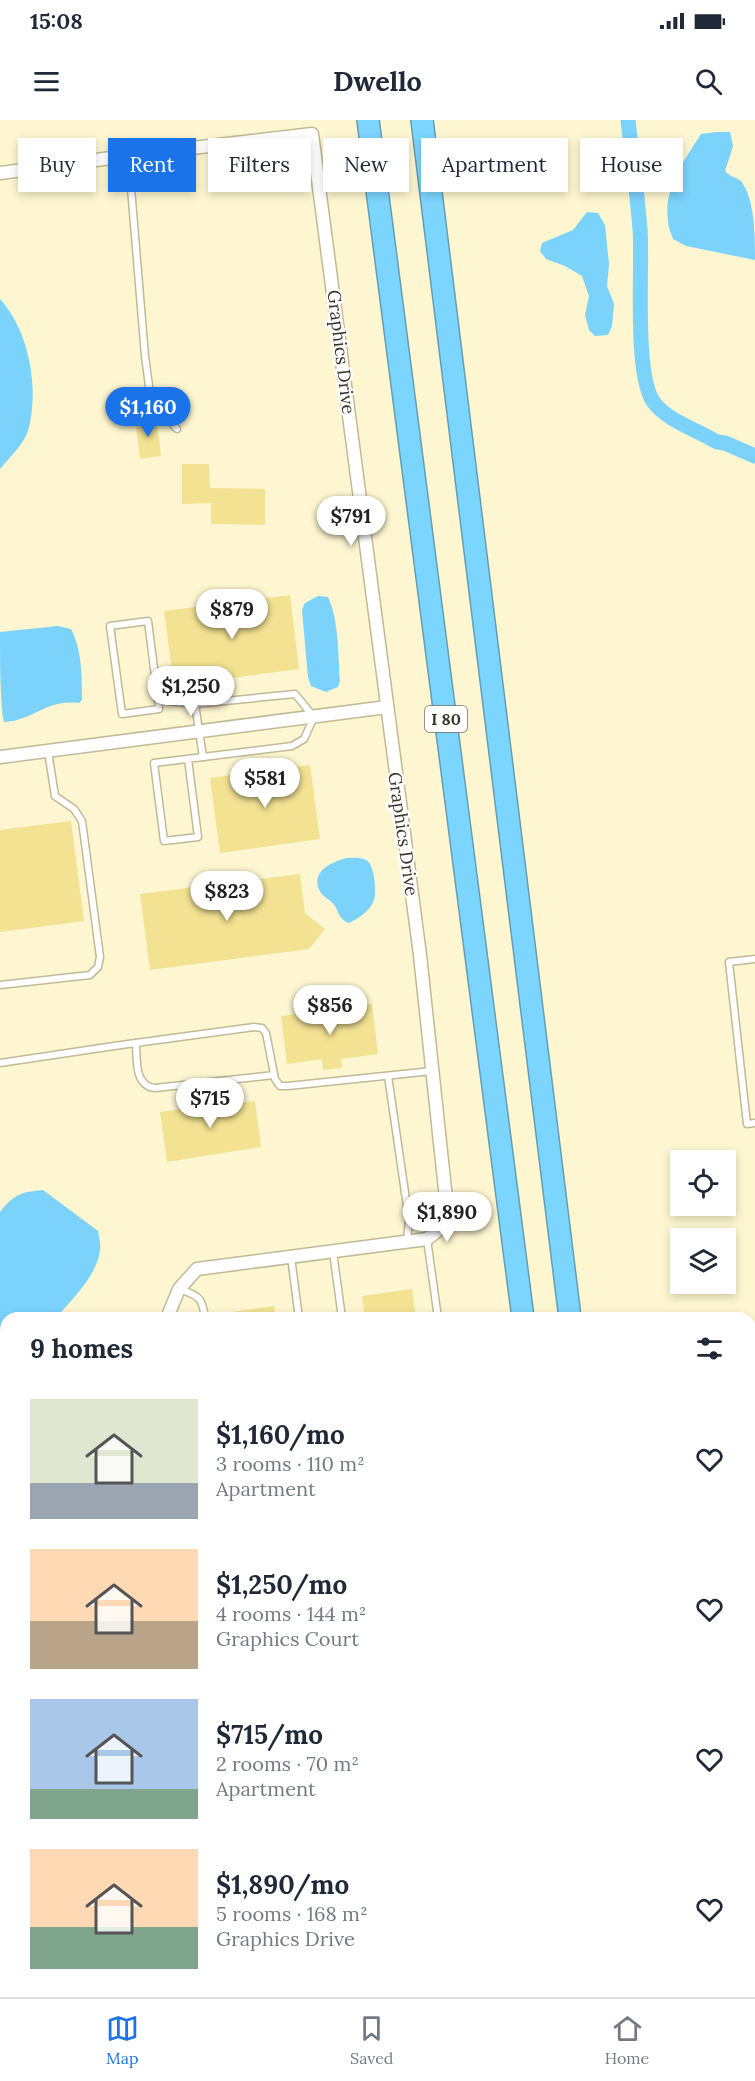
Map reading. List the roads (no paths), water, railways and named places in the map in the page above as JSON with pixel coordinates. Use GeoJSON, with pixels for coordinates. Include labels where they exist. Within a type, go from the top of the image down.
{"type":"FeatureCollection","features":[{"type":"Feature","properties":{"kind":"highway","name":"I 80"},"geometry":{"type":"LineString","coordinates":[[368,120],[522,1312]]}},
{"type":"Feature","properties":{"kind":"highway","name":"I 80"},"geometry":{"type":"LineString","coordinates":[[422,120],[569,1312]]}},
{"type":"Feature","properties":{"kind":"street","name":"Graphics Drive"},"geometry":{"type":"LineString","coordinates":[[196,147],[312,134],[433,1071],[447,1208],[443,1226],[427,1239]]}},
{"type":"Feature","properties":{"kind":"street"},"geometry":{"type":"LineString","coordinates":[[0,173],[108,158]]}},
{"type":"Feature","properties":{"kind":"street"},"geometry":{"type":"LineString","coordinates":[[0,757],[387,707]]}},
{"type":"Feature","properties":{"kind":"street"},"geometry":{"type":"LineString","coordinates":[[169,1312],[179,1289],[197,1269],[427,1239]]}},
{"type":"Feature","properties":{"kind":"lane"},"geometry":{"type":"LineString","coordinates":[[131,192],[151,401],[177,429]]}},
{"type":"Feature","properties":{"kind":"lane"},"geometry":{"type":"LineString","coordinates":[[148,621],[158,700],[159,709],[122,714],[110,626],[148,621]]}},
{"type":"Feature","properties":{"kind":"lane"},"geometry":{"type":"LineString","coordinates":[[158,700],[195,704],[296,694],[314,717],[304,739],[292,746],[154,763],[164,841],[198,837],[188,759]]}},
{"type":"Feature","properties":{"kind":"lane"},"geometry":{"type":"LineString","coordinates":[[195,704],[203,757]]}},
{"type":"Feature","properties":{"kind":"lane"},"geometry":{"type":"LineString","coordinates":[[0,985],[90,975],[98,967],[100,957],[82,821],[74,809],[55,796],[48,751]]}},
{"type":"Feature","properties":{"kind":"lane"},"geometry":{"type":"LineString","coordinates":[[755,958],[729,962],[747,1124],[755,1123]]}},
{"type":"Feature","properties":{"kind":"lane"},"geometry":{"type":"LineString","coordinates":[[0,1064],[136,1042],[239,1028],[262,1028],[266,1033],[274,1075],[280,1086],[433,1071]]}},
{"type":"Feature","properties":{"kind":"lane"},"geometry":{"type":"LineString","coordinates":[[136,1042],[138,1070],[142,1083],[147,1087],[274,1075]]}},
{"type":"Feature","properties":{"kind":"lane"},"geometry":{"type":"LineString","coordinates":[[388,1076],[409,1220],[406,1242]]}},
{"type":"Feature","properties":{"kind":"lane"},"geometry":{"type":"LineString","coordinates":[[427,1239],[437,1312]]}},
{"type":"Feature","properties":{"kind":"lane"},"geometry":{"type":"LineString","coordinates":[[333,1252],[341,1312]]}},
{"type":"Feature","properties":{"kind":"lane"},"geometry":{"type":"LineString","coordinates":[[291,1257],[298,1312]]}},
{"type":"Feature","properties":{"kind":"lane"},"geometry":{"type":"LineString","coordinates":[[179,1289],[203,1301],[204,1312]]}},
{"type":"Feature","properties":{"kind":"water"},"geometry":{"type":"Polygon","coordinates":[[[730,132],[733,146],[725,171],[741,181],[746,189],[752,208],[755,260],[686,246],[673,239],[668,223],[669,197],[670,192],[683,192],[683,164],[701,134],[730,132]]]}},
{"type":"Feature","properties":{"kind":"water"},"geometry":{"type":"Polygon","coordinates":[[[587,212],[598,213],[605,225],[609,264],[607,286],[614,304],[612,326],[608,335],[595,336],[589,330],[585,315],[589,296],[582,276],[546,259],[540,251],[542,243],[573,230],[587,212]]]}},
{"type":"Feature","properties":{"kind":"water"},"geometry":{"type":"Polygon","coordinates":[[[0,299],[10,312],[25,344],[33,397],[26,436],[0,469],[0,299]]]}},
{"type":"Feature","properties":{"kind":"water"},"geometry":{"type":"Polygon","coordinates":[[[318,596],[328,597],[332,606],[337,638],[340,681],[338,687],[326,692],[311,686],[308,677],[302,610],[305,603],[318,596]]]}},
{"type":"Feature","properties":{"kind":"water"},"geometry":{"type":"Polygon","coordinates":[[[58,626],[71,629],[75,637],[81,663],[82,700],[79,703],[57,704],[23,718],[4,722],[0,632],[58,626]]]}},
{"type":"Feature","properties":{"kind":"water"},"geometry":{"type":"Polygon","coordinates":[[[346,858],[361,858],[369,862],[375,885],[375,896],[370,907],[349,923],[321,893],[318,886],[319,874],[323,870],[346,858]]]}},
{"type":"Feature","properties":{"kind":"water"},"geometry":{"type":"Polygon","coordinates":[[[43,1190],[98,1231],[100,1250],[94,1269],[83,1287],[61,1312],[0,1312],[0,1212],[10,1201],[29,1192],[43,1190]]]}},
{"type":"Feature","properties":{"kind":"waterway"},"geometry":{"type":"LineString","coordinates":[[628,120],[640,229],[641,347],[648,391],[655,404],[676,421],[717,442],[725,443],[755,456]]}}]}
